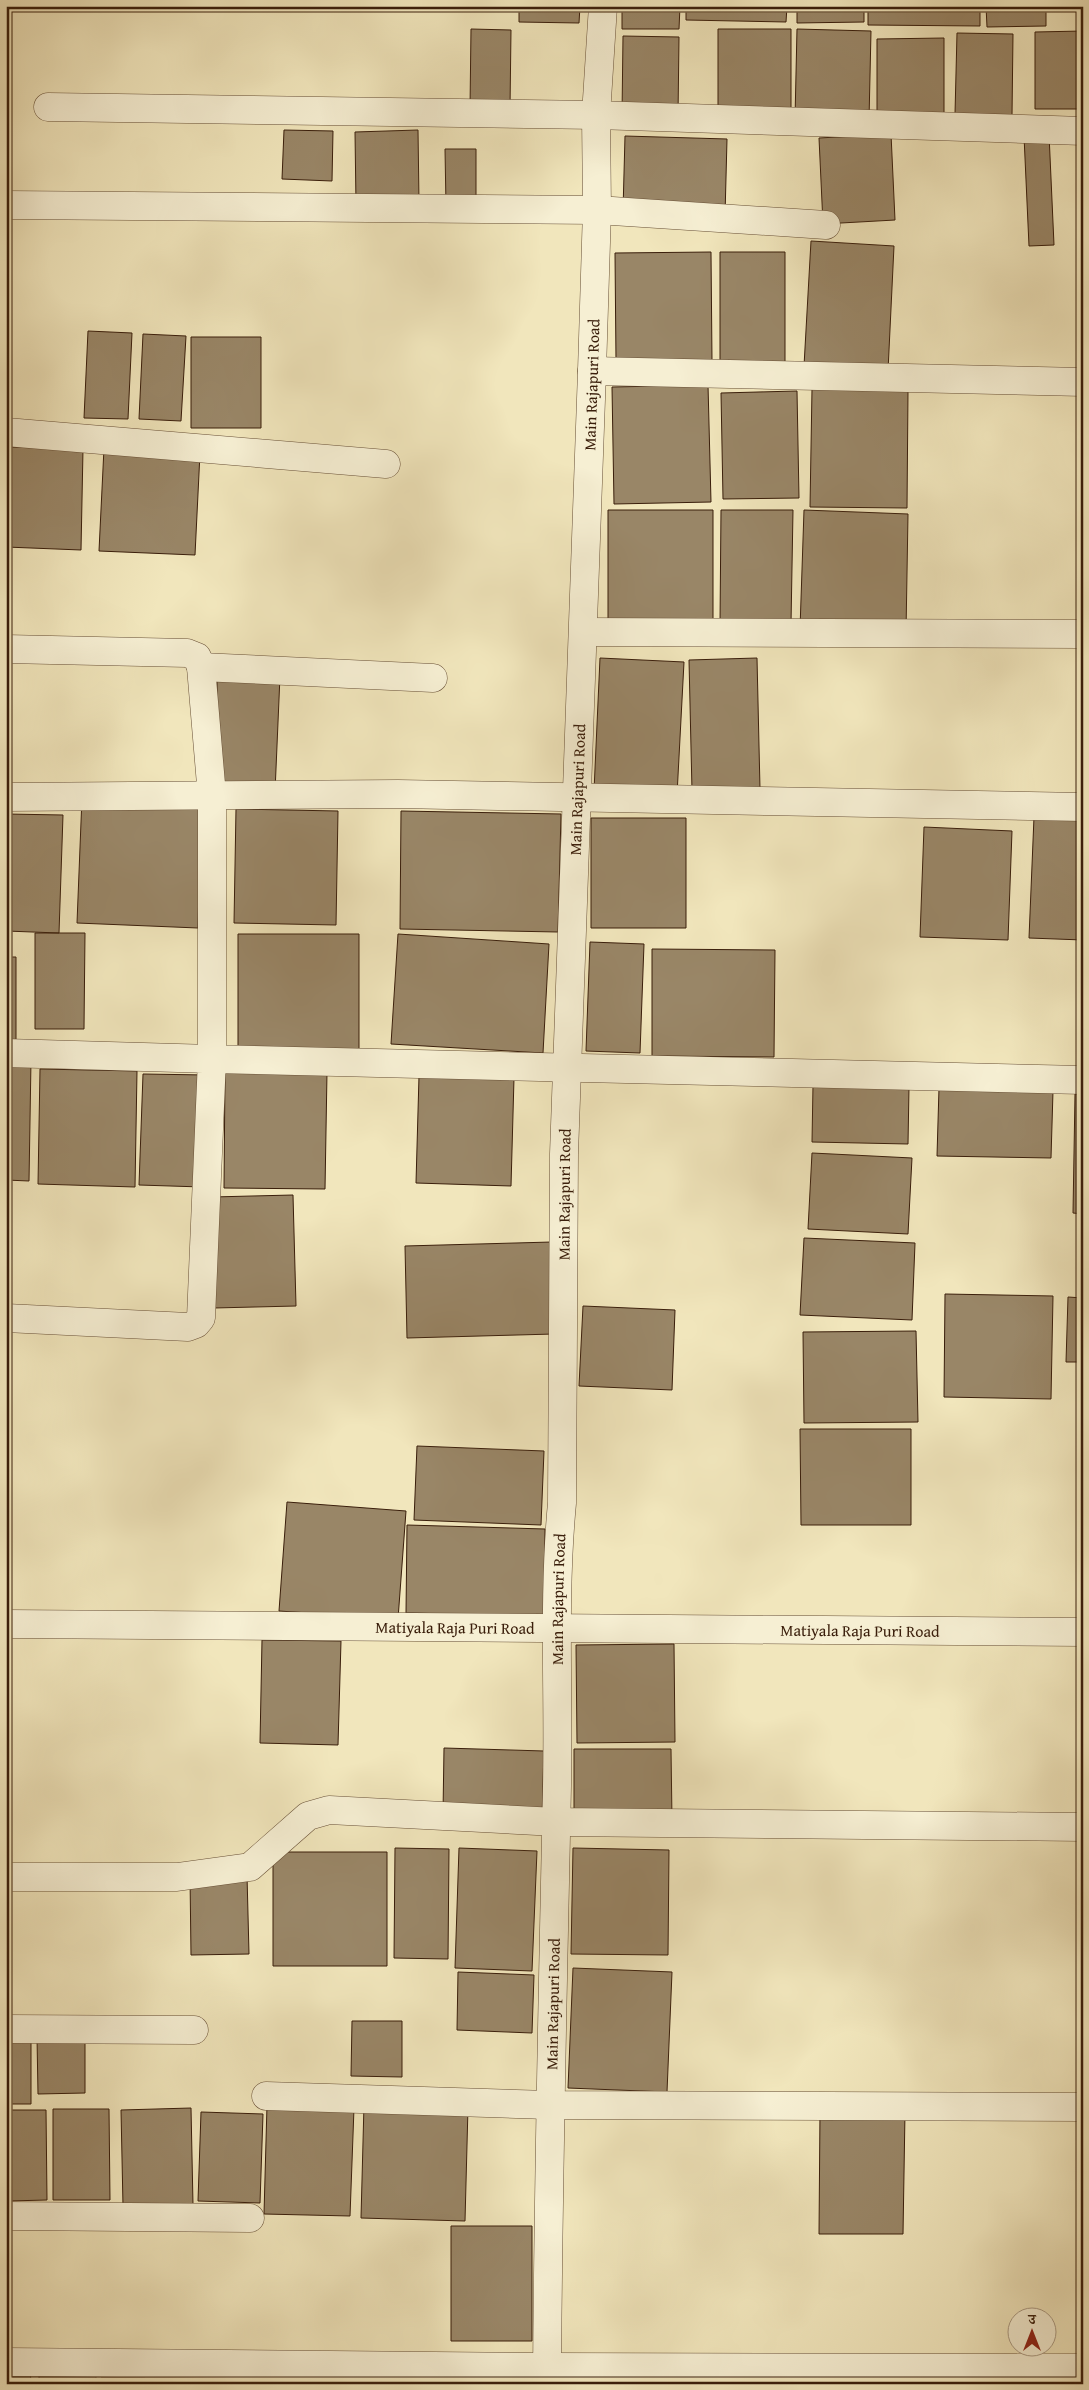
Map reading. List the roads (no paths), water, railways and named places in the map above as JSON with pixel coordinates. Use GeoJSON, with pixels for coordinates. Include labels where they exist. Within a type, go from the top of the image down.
{"type":"FeatureCollection","features":[{"type":"Feature","properties":{"kind":"street","name":"Main Rajapuri Road"},"geometry":{"type":"LineString","coordinates":[[547,2376],[549,2105],[556,1822],[558,1550],[562,1503],[564,1164],[584,632],[597,210],[596,115],[602,6]]}},
{"type":"Feature","properties":{"kind":"street"},"geometry":{"type":"LineString","coordinates":[[48,107],[596,115],[1083,131]]}},
{"type":"Feature","properties":{"kind":"street"},"geometry":{"type":"LineString","coordinates":[[6,205],[597,210],[826,225]]}},
{"type":"Feature","properties":{"kind":"street"},"geometry":{"type":"LineString","coordinates":[[592,371],[1083,382]]}},
{"type":"Feature","properties":{"kind":"street"},"geometry":{"type":"LineString","coordinates":[[6,432],[386,464]]}},
{"type":"Feature","properties":{"kind":"street"},"geometry":{"type":"LineString","coordinates":[[584,632],[1083,634]]}},
{"type":"Feature","properties":{"kind":"street"},"geometry":{"type":"LineString","coordinates":[[6,649],[188,653],[196,657],[201,668],[212,796],[212,1059],[201,1318],[196,1324],[188,1327],[6,1318]]}},
{"type":"Feature","properties":{"kind":"street"},"geometry":{"type":"LineString","coordinates":[[201,668],[433,678]]}},
{"type":"Feature","properties":{"kind":"street"},"geometry":{"type":"LineString","coordinates":[[6,797],[398,794],[1083,807]]}},
{"type":"Feature","properties":{"kind":"street"},"geometry":{"type":"LineString","coordinates":[[6,1053],[1083,1080]]}},
{"type":"Feature","properties":{"kind":"street","name":"Matiyala Raja Puri Road"},"geometry":{"type":"LineString","coordinates":[[6,1624],[1083,1632]]}},
{"type":"Feature","properties":{"kind":"street"},"geometry":{"type":"LineString","coordinates":[[6,1877],[177,1877],[250,1867],[308,1816],[329,1810],[556,1822],[1083,1827]]}},
{"type":"Feature","properties":{"kind":"street"},"geometry":{"type":"LineString","coordinates":[[6,2029],[194,2030]]}},
{"type":"Feature","properties":{"kind":"street"},"geometry":{"type":"LineString","coordinates":[[266,2096],[549,2105],[1083,2107]]}},
{"type":"Feature","properties":{"kind":"street"},"geometry":{"type":"LineString","coordinates":[[6,2216],[250,2218]]}},
{"type":"Feature","properties":{"kind":"street"},"geometry":{"type":"LineString","coordinates":[[6,2362],[547,2376],[1083,2368]]}}]}
